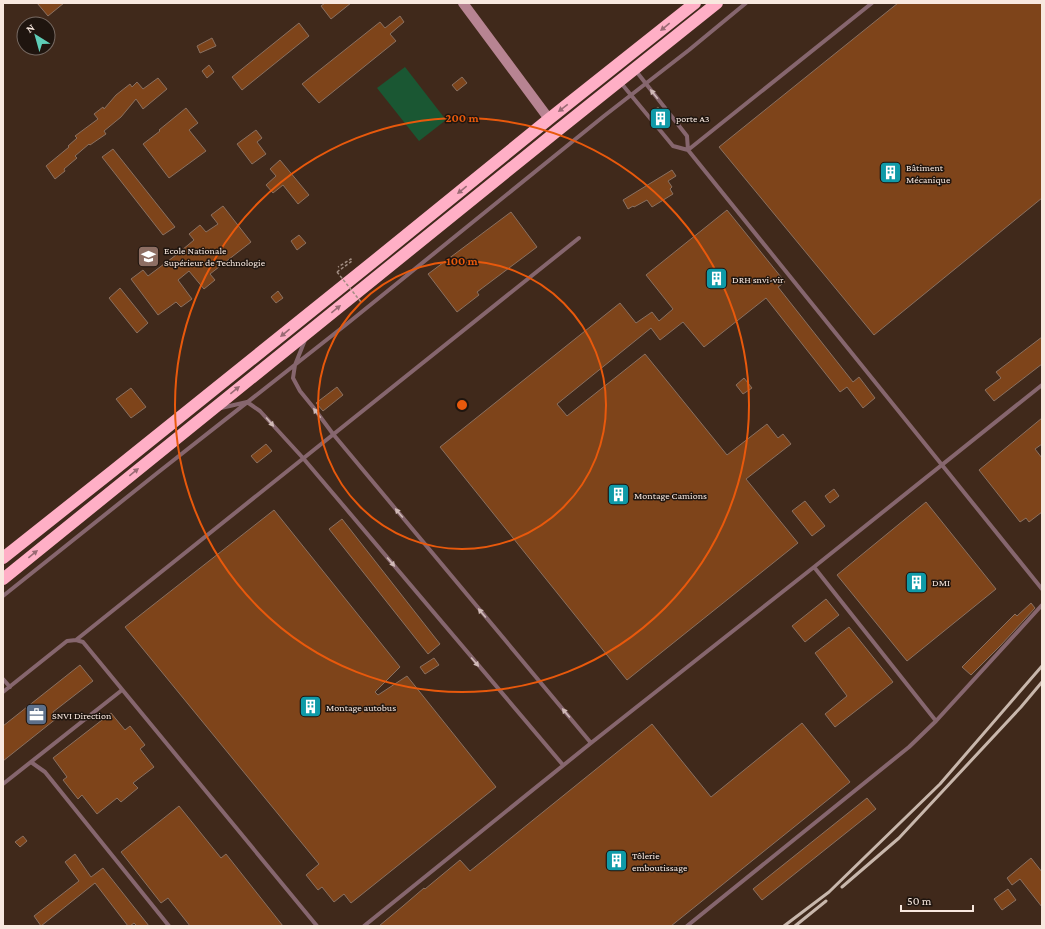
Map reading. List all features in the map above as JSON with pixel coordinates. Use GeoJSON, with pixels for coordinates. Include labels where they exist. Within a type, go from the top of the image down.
{"type":"FeatureCollection","features":[{"type":"Feature","properties":{"kind":"highway"},"geometry":{"type":"LineString","coordinates":[[3,558],[695,3]]}},
{"type":"Feature","properties":{"kind":"highway"},"geometry":{"type":"LineString","coordinates":[[3,579],[717,3]]}},
{"type":"Feature","properties":{"kind":"street"},"geometry":{"type":"LineString","coordinates":[[463,3],[549,119]]}},
{"type":"Feature","properties":{"kind":"lane"},"geometry":{"type":"LineString","coordinates":[[3,596],[348,323],[746,3]]}},
{"type":"Feature","properties":{"kind":"lane"},"geometry":{"type":"LineString","coordinates":[[688,150],[872,3]]}},
{"type":"Feature","properties":{"kind":"lane"},"geometry":{"type":"LineString","coordinates":[[634,69],[687,136],[688,150],[1042,589]]}},
{"type":"Feature","properties":{"kind":"lane"},"geometry":{"type":"LineString","coordinates":[[619,81],[673,146],[688,150]]}},
{"type":"Feature","properties":{"kind":"lane"},"geometry":{"type":"LineString","coordinates":[[76,640],[579,238]]}},
{"type":"Feature","properties":{"kind":"lane"},"geometry":{"type":"LineString","coordinates":[[309,331],[295,364],[293,378],[300,391],[333,434],[591,743]]}},
{"type":"Feature","properties":{"kind":"lane"},"geometry":{"type":"LineString","coordinates":[[364,926],[563,765],[1042,385]]}},
{"type":"Feature","properties":{"kind":"lane"},"geometry":{"type":"LineString","coordinates":[[211,410],[247,402],[260,410],[303,458],[563,765]]}},
{"type":"Feature","properties":{"kind":"lane"},"geometry":{"type":"LineString","coordinates":[[814,567],[936,721]]}},
{"type":"Feature","properties":{"kind":"lane"},"geometry":{"type":"LineString","coordinates":[[687,926],[909,746],[936,721],[1042,604]]}},
{"type":"Feature","properties":{"kind":"lane"},"geometry":{"type":"LineString","coordinates":[[3,692],[67,641],[76,640],[83,642],[317,926]]}},
{"type":"Feature","properties":{"kind":"lane"},"geometry":{"type":"LineString","coordinates":[[3,679],[10,687]]}},
{"type":"Feature","properties":{"kind":"lane"},"geometry":{"type":"LineString","coordinates":[[3,784],[122,690]]}},
{"type":"Feature","properties":{"kind":"lane"},"geometry":{"type":"LineString","coordinates":[[31,762],[45,772],[169,926]]}},
{"type":"Feature","properties":{"kind":"path"},"geometry":{"type":"LineString","coordinates":[[338,267],[351,259],[352,261],[337,272],[361,302]]}},
{"type":"Feature","properties":{"kind":"green space"},"geometry":{"type":"Polygon","coordinates":[[[405,67],[446,120],[419,141],[377,88],[405,67]]]}},
{"type":"Feature","properties":{"kind":"building"},"geometry":{"type":"Polygon","coordinates":[[[37,3],[64,3],[48,16],[37,3]]]}},
{"type":"Feature","properties":{"kind":"building"},"geometry":{"type":"Polygon","coordinates":[[[325,3],[351,3],[331,19],[321,6],[325,3]]]}},
{"type":"Feature","properties":{"kind":"building","name":"Bâtiment Mécanique"},"geometry":{"type":"Polygon","coordinates":[[[898,3],[1042,3],[1042,198],[874,335],[719,147],[898,3]]]}},
{"type":"Feature","properties":{"kind":"building"},"geometry":{"type":"Polygon","coordinates":[[[400,16],[404,22],[390,34],[396,41],[319,103],[302,84],[380,22],[385,28],[400,16]]]}},
{"type":"Feature","properties":{"kind":"building"},"geometry":{"type":"Polygon","coordinates":[[[299,23],[309,36],[242,90],[232,77],[299,23]]]}},
{"type":"Feature","properties":{"kind":"building"},"geometry":{"type":"Polygon","coordinates":[[[212,38],[216,46],[200,53],[197,46],[212,38]]]}},
{"type":"Feature","properties":{"kind":"building"},"geometry":{"type":"Polygon","coordinates":[[[209,65],[214,72],[207,78],[202,71],[209,65]]]}},
{"type":"Feature","properties":{"kind":"building"},"geometry":{"type":"Polygon","coordinates":[[[462,77],[467,83],[457,91],[452,85],[462,77]]]}},
{"type":"Feature","properties":{"kind":"building"},"geometry":{"type":"Polygon","coordinates":[[[158,78],[167,89],[143,109],[136,99],[121,117],[104,131],[106,134],[90,145],[89,144],[75,156],[77,158],[55,179],[46,166],[69,147],[68,146],[77,138],[75,136],[98,119],[94,114],[103,107],[104,109],[116,95],[130,84],[132,87],[137,82],[143,89],[158,78]]]}},
{"type":"Feature","properties":{"kind":"building","name":"porte A3"},"geometry":{"type":"Polygon","coordinates":[[[658,107],[669,122],[662,127],[651,113],[658,107]]]}},
{"type":"Feature","properties":{"kind":"building"},"geometry":{"type":"Polygon","coordinates":[[[186,108],[198,123],[189,130],[206,151],[169,178],[143,144],[186,108]]]}},
{"type":"Feature","properties":{"kind":"building"},"geometry":{"type":"Polygon","coordinates":[[[256,130],[262,138],[257,142],[266,154],[252,164],[237,144],[256,130]]]}},
{"type":"Feature","properties":{"kind":"building"},"geometry":{"type":"Polygon","coordinates":[[[113,149],[175,227],[163,235],[102,157],[113,149]]]}},
{"type":"Feature","properties":{"kind":"building"},"geometry":{"type":"Polygon","coordinates":[[[280,160],[309,195],[298,204],[283,185],[273,193],[266,185],[276,176],[270,169],[280,160]]]}},
{"type":"Feature","properties":{"kind":"building"},"geometry":{"type":"Polygon","coordinates":[[[672,170],[676,176],[668,181],[672,187],[670,189],[673,194],[652,207],[647,200],[628,209],[623,200],[672,170]]]}},
{"type":"Feature","properties":{"kind":"building"},"geometry":{"type":"Polygon","coordinates":[[[223,206],[251,242],[210,274],[215,280],[204,289],[189,271],[178,280],[192,299],[181,307],[176,302],[158,315],[131,279],[143,270],[148,276],[176,255],[194,240],[189,234],[200,225],[206,232],[218,224],[211,215],[223,206]]]}},
{"type":"Feature","properties":{"kind":"building","name":"Montage Camions"},"geometry":{"type":"Polygon","coordinates":[[[727,210],[785,282],[778,287],[853,382],[859,377],[875,398],[863,408],[847,387],[840,392],[766,298],[704,347],[683,322],[660,340],[651,328],[557,404],[567,416],[645,354],[727,455],[767,424],[778,438],[783,434],[791,444],[746,479],[798,543],[627,680],[440,447],[620,303],[636,323],[652,312],[659,321],[673,309],[646,275],[727,210]]]}},
{"type":"Feature","properties":{"kind":"building"},"geometry":{"type":"Polygon","coordinates":[[[511,212],[537,247],[477,292],[479,295],[457,312],[428,274],[511,212]]]}},
{"type":"Feature","properties":{"kind":"building"},"geometry":{"type":"Polygon","coordinates":[[[299,235],[306,243],[297,250],[291,241],[299,235]]]}},
{"type":"Feature","properties":{"kind":"building"},"geometry":{"type":"Polygon","coordinates":[[[120,288],[148,323],[137,333],[109,298],[120,288]]]}},
{"type":"Feature","properties":{"kind":"building"},"geometry":{"type":"Polygon","coordinates":[[[278,291],[283,298],[276,303],[271,297],[278,291]]]}},
{"type":"Feature","properties":{"kind":"building"},"geometry":{"type":"Polygon","coordinates":[[[1042,337],[1042,364],[994,401],[985,390],[1001,378],[996,372],[1042,337]]]}},
{"type":"Feature","properties":{"kind":"building"},"geometry":{"type":"Polygon","coordinates":[[[744,378],[752,388],[743,394],[736,385],[744,378]]]}},
{"type":"Feature","properties":{"kind":"building"},"geometry":{"type":"Polygon","coordinates":[[[337,387],[343,395],[323,411],[316,403],[337,387]]]}},
{"type":"Feature","properties":{"kind":"building"},"geometry":{"type":"Polygon","coordinates":[[[131,388],[146,407],[131,418],[116,399],[131,388]]]}},
{"type":"Feature","properties":{"kind":"building"},"geometry":{"type":"Polygon","coordinates":[[[1042,418],[1042,444],[1035,449],[1042,458],[1042,512],[1029,522],[1026,518],[1020,522],[979,470],[1042,418]]]}},
{"type":"Feature","properties":{"kind":"building"},"geometry":{"type":"Polygon","coordinates":[[[266,444],[272,451],[257,463],[251,456],[266,444]]]}},
{"type":"Feature","properties":{"kind":"building"},"geometry":{"type":"Polygon","coordinates":[[[834,489],[839,496],[830,503],[825,496],[834,489]]]}},
{"type":"Feature","properties":{"kind":"building"},"geometry":{"type":"Polygon","coordinates":[[[805,501],[825,526],[812,536],[792,511],[805,501]]]}},
{"type":"Feature","properties":{"kind":"building","name":"DMI"},"geometry":{"type":"Polygon","coordinates":[[[926,502],[996,589],[907,661],[837,575],[926,502]]]}},
{"type":"Feature","properties":{"kind":"building","name":"Montage autobus"},"geometry":{"type":"Polygon","coordinates":[[[274,510],[400,667],[375,692],[378,695],[407,676],[496,787],[351,903],[344,894],[334,902],[322,887],[318,890],[306,875],[319,864],[125,627],[274,510]]]}},
{"type":"Feature","properties":{"kind":"building"},"geometry":{"type":"Polygon","coordinates":[[[342,519],[440,644],[428,654],[329,529],[342,519]]]}},
{"type":"Feature","properties":{"kind":"building"},"geometry":{"type":"Polygon","coordinates":[[[826,599],[839,615],[805,642],[792,626],[826,599]]]}},
{"type":"Feature","properties":{"kind":"building"},"geometry":{"type":"Polygon","coordinates":[[[1031,603],[1035,608],[971,675],[962,667],[1015,614],[1017,616],[1031,603]]]}},
{"type":"Feature","properties":{"kind":"building"},"geometry":{"type":"Polygon","coordinates":[[[849,627],[893,682],[835,727],[825,714],[847,696],[815,653],[849,627]]]}},
{"type":"Feature","properties":{"kind":"building"},"geometry":{"type":"Polygon","coordinates":[[[434,658],[439,665],[425,674],[420,667],[434,658]]]}},
{"type":"Feature","properties":{"kind":"building","name":"SNVI Direction"},"geometry":{"type":"Polygon","coordinates":[[[80,665],[93,681],[53,712],[57,718],[3,761],[3,726],[80,665]]]}},
{"type":"Feature","properties":{"kind":"building"},"geometry":{"type":"Polygon","coordinates":[[[111,713],[125,730],[130,726],[145,745],[140,749],[154,767],[133,783],[138,788],[121,802],[117,798],[97,814],[82,795],[78,799],[63,780],[67,777],[53,758],[111,713]]]}},
{"type":"Feature","properties":{"kind":"building","name":"Tôlerie emboutissage"},"geometry":{"type":"Polygon","coordinates":[[[802,723],[850,782],[671,926],[379,926],[460,860],[470,871],[652,724],[711,797],[802,723]]]}},
{"type":"Feature","properties":{"kind":"building"},"geometry":{"type":"Polygon","coordinates":[[[867,798],[876,809],[762,900],[753,889],[867,798]]]}},
{"type":"Feature","properties":{"kind":"building"},"geometry":{"type":"Polygon","coordinates":[[[179,806],[221,858],[226,854],[283,926],[190,926],[168,898],[161,903],[121,852],[179,806]]]}},
{"type":"Feature","properties":{"kind":"building"},"geometry":{"type":"Polygon","coordinates":[[[23,836],[27,841],[20,847],[15,842],[23,836]]]}},
{"type":"Feature","properties":{"kind":"building"},"geometry":{"type":"Polygon","coordinates":[[[75,854],[91,877],[103,868],[149,926],[137,926],[134,923],[128,926],[95,883],[41,926],[34,916],[79,881],[65,862],[75,854]]]}},
{"type":"Feature","properties":{"kind":"building"},"geometry":{"type":"Polygon","coordinates":[[[1031,858],[1042,872],[1042,907],[1020,879],[1012,885],[1007,878],[1031,858]]]}},
{"type":"Feature","properties":{"kind":"building"},"geometry":{"type":"Polygon","coordinates":[[[1008,889],[1016,900],[1002,910],[994,899],[1008,889]]]}},
{"type":"Feature","properties":{"kind":"railway"},"geometry":{"type":"LineString","coordinates":[[784,926],[829,892],[940,784],[1042,666]]}},
{"type":"Feature","properties":{"kind":"railway"},"geometry":{"type":"LineString","coordinates":[[842,887],[899,838],[1021,707],[1042,682]]}},
{"type":"Feature","properties":{"kind":"railway"},"geometry":{"type":"LineString","coordinates":[[795,926],[826,901]]}},
{"type":"Feature","properties":{"kind":"place","name":"porte A3"},"geometry":{"type":"Point","coordinates":[660,118]}},
{"type":"Feature","properties":{"kind":"place","name":"Bâtiment Mécanique"},"geometry":{"type":"Point","coordinates":[891,173]}},
{"type":"Feature","properties":{"kind":"place","name":"Ecole Nationale Supérieur de Technologie"},"geometry":{"type":"Point","coordinates":[148,256]}},
{"type":"Feature","properties":{"kind":"place","name":"DRH snvi-vir"},"geometry":{"type":"Point","coordinates":[716,279]}},
{"type":"Feature","properties":{"kind":"place","name":"Montage Camions"},"geometry":{"type":"Point","coordinates":[619,495]}},
{"type":"Feature","properties":{"kind":"place","name":"DMI"},"geometry":{"type":"Point","coordinates":[916,582]}},
{"type":"Feature","properties":{"kind":"place","name":"Montage autobus"},"geometry":{"type":"Point","coordinates":[311,707]}},
{"type":"Feature","properties":{"kind":"place","name":"SNVI Direction"},"geometry":{"type":"Point","coordinates":[36,715]}},
{"type":"Feature","properties":{"kind":"place","name":"Tôlerie emboutissage"},"geometry":{"type":"Point","coordinates":[617,861]}}]}
